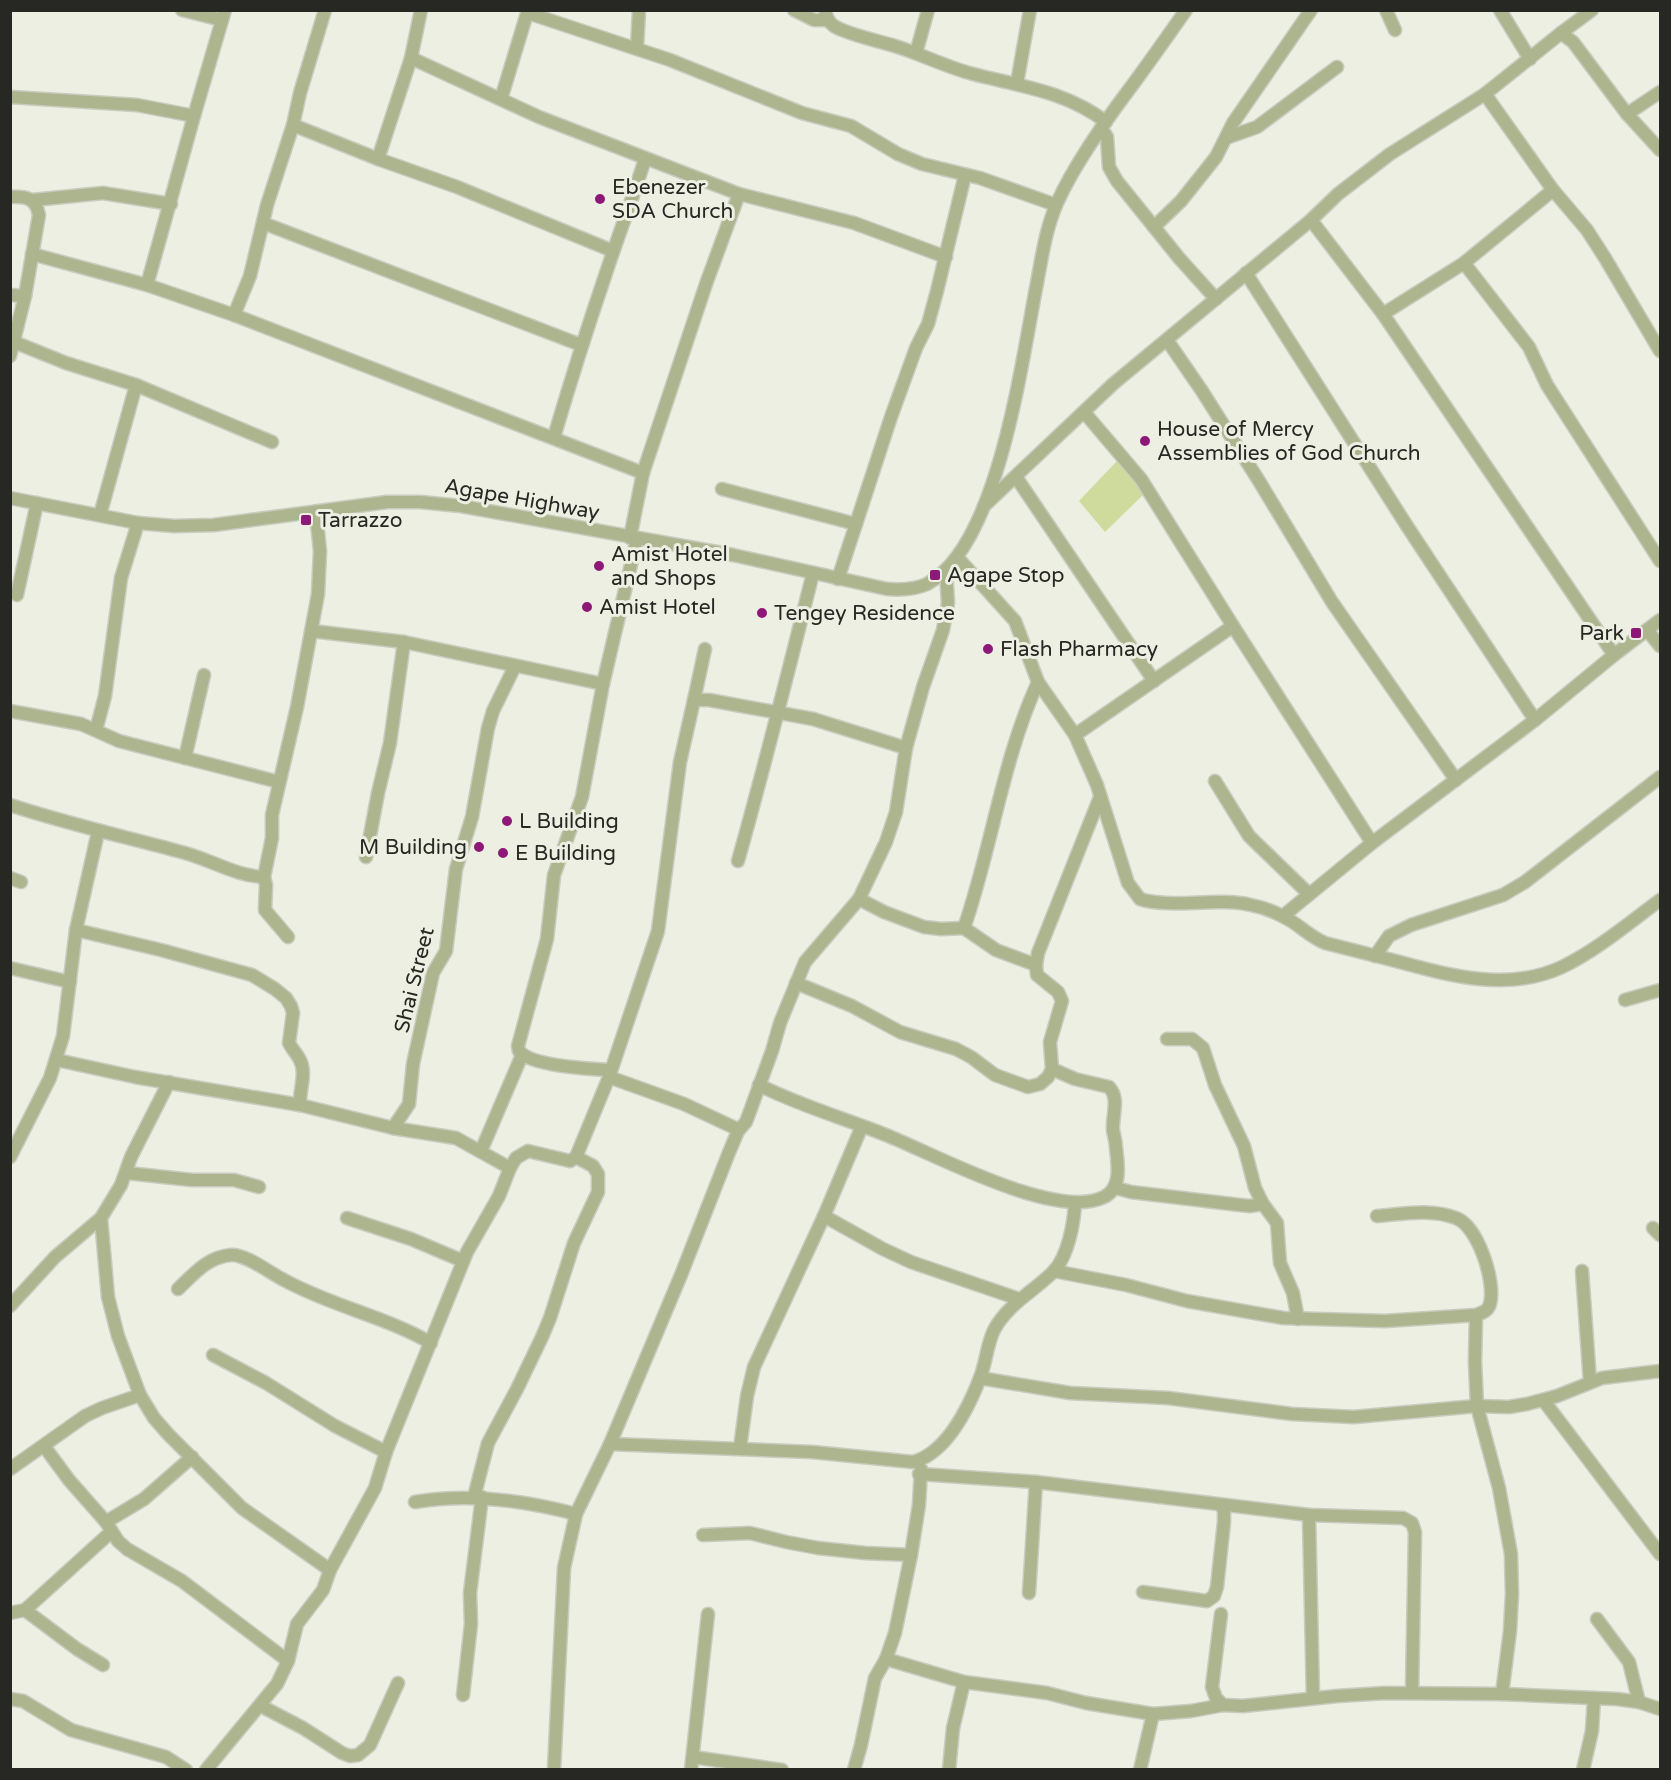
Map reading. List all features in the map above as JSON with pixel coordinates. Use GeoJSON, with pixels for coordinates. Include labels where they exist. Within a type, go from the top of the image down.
{"type":"FeatureCollection","features":[{"type":"Feature","properties":{"kind":"street"},"geometry":{"type":"LineString","coordinates":[[147,285],[224,15],[182,10]]}},
{"type":"Feature","properties":{"kind":"street"},"geometry":{"type":"LineString","coordinates":[[234,315],[244,295],[267,205],[293,125],[300,93],[325,10]]}},
{"type":"Feature","properties":{"kind":"street"},"geometry":{"type":"LineString","coordinates":[[378,159],[411,58],[421,10]]}},
{"type":"Feature","properties":{"kind":"street"},"geometry":{"type":"LineString","coordinates":[[637,48],[639,10]]}},
{"type":"Feature","properties":{"kind":"street"},"geometry":{"type":"LineString","coordinates":[[794,10],[814,20],[826,15],[839,28],[974,74],[1017,83],[1068,100],[1091,111],[1103,125],[1107,137],[1109,167],[1117,181],[1216,299]]}},
{"type":"Feature","properties":{"kind":"street"},"geometry":{"type":"LineString","coordinates":[[916,53],[928,10]]}},
{"type":"Feature","properties":{"kind":"street"},"geometry":{"type":"LineString","coordinates":[[1017,83],[1030,10]]}},
{"type":"Feature","properties":{"kind":"street"},"geometry":{"type":"LineString","coordinates":[[983,507],[1004,443],[1044,247],[1056,205],[1080,160],[1103,125],[1186,10]]}},
{"type":"Feature","properties":{"kind":"street"},"geometry":{"type":"LineString","coordinates":[[1154,226],[1198,181],[1216,157],[1233,123],[1311,10]]}},
{"type":"Feature","properties":{"kind":"street"},"geometry":{"type":"LineString","coordinates":[[1386,10],[1395,30]]}},
{"type":"Feature","properties":{"kind":"street"},"geometry":{"type":"LineString","coordinates":[[1500,10],[1530,59]]}},
{"type":"Feature","properties":{"kind":"street"},"geometry":{"type":"LineString","coordinates":[[983,507],[1127,371],[1311,220],[1338,194],[1390,154],[1485,94],[1592,10]]}},
{"type":"Feature","properties":{"kind":"street"},"geometry":{"type":"LineString","coordinates":[[501,99],[528,12],[637,48],[802,113],[851,126],[898,154],[922,164],[981,178],[1056,205]]}},
{"type":"Feature","properties":{"kind":"street"},"geometry":{"type":"LineString","coordinates":[[1561,33],[1580,51],[1627,114],[1660,150]]}},
{"type":"Feature","properties":{"kind":"street"},"geometry":{"type":"LineString","coordinates":[[411,58],[539,117],[739,194],[854,223],[946,257]]}},
{"type":"Feature","properties":{"kind":"street"},"geometry":{"type":"LineString","coordinates":[[1226,138],[1257,127],[1337,67]]}},
{"type":"Feature","properties":{"kind":"street"},"geometry":{"type":"LineString","coordinates":[[1627,114],[1660,92]]}},
{"type":"Feature","properties":{"kind":"street"},"geometry":{"type":"LineString","coordinates":[[1485,94],[1553,190],[1587,230],[1660,351]]}},
{"type":"Feature","properties":{"kind":"street"},"geometry":{"type":"LineString","coordinates":[[10,97],[137,105],[195,116]]}},
{"type":"Feature","properties":{"kind":"street"},"geometry":{"type":"LineString","coordinates":[[293,125],[457,187],[613,251]]}},
{"type":"Feature","properties":{"kind":"street"},"geometry":{"type":"LineString","coordinates":[[554,437],[582,345],[645,159]]}},
{"type":"Feature","properties":{"kind":"street"},"geometry":{"type":"LineString","coordinates":[[838,579],[891,417],[916,348],[928,324],[965,175]]}},
{"type":"Feature","properties":{"kind":"street"},"geometry":{"type":"LineString","coordinates":[[1383,314],[1464,263],[1553,190]]}},
{"type":"Feature","properties":{"kind":"street"},"geometry":{"type":"LineString","coordinates":[[33,200],[103,193],[171,204]]}},
{"type":"Feature","properties":{"kind":"street"},"geometry":{"type":"LineString","coordinates":[[738,1131],[733,1126],[684,1104],[610,1074],[528,1059],[522,1055],[518,1046],[547,939],[554,875],[582,797],[603,684],[630,588],[633,538],[643,473],[706,284],[739,194]]}},
{"type":"Feature","properties":{"kind":"street"},"geometry":{"type":"LineString","coordinates":[[10,197],[26,196],[33,200],[38,206],[39,215],[25,296],[10,356]]}},
{"type":"Feature","properties":{"kind":"street"},"geometry":{"type":"LineString","coordinates":[[1311,220],[1383,314],[1614,655]]}},
{"type":"Feature","properties":{"kind":"street"},"geometry":{"type":"LineString","coordinates":[[263,223],[582,345]]}},
{"type":"Feature","properties":{"kind":"street"},"geometry":{"type":"LineString","coordinates":[[32,254],[147,285],[234,315],[643,473]]}},
{"type":"Feature","properties":{"kind":"street"},"geometry":{"type":"LineString","coordinates":[[1464,263],[1529,347],[1547,386],[1660,561]]}},
{"type":"Feature","properties":{"kind":"street"},"geometry":{"type":"LineString","coordinates":[[1246,273],[1413,536],[1535,720]]}},
{"type":"Feature","properties":{"kind":"street"},"geometry":{"type":"LineString","coordinates":[[10,294],[25,296]]}},
{"type":"Feature","properties":{"kind":"street"},"geometry":{"type":"LineString","coordinates":[[1167,340],[1259,481],[1332,602],[1456,780]]}},
{"type":"Feature","properties":{"kind":"street"},"geometry":{"type":"LineString","coordinates":[[14,342],[66,363],[136,385],[272,442]]}},
{"type":"Feature","properties":{"kind":"street"},"geometry":{"type":"LineString","coordinates":[[100,515],[136,385]]}},
{"type":"Feature","properties":{"kind":"street"},"geometry":{"type":"LineString","coordinates":[[1084,412],[1141,479],[1372,843]]}},
{"type":"Feature","properties":{"kind":"street"},"geometry":{"type":"LineString","coordinates":[[1016,477],[1154,681]]}},
{"type":"Feature","properties":{"kind":"street"},"geometry":{"type":"LineString","coordinates":[[722,489],[856,524]]}},
{"type":"Feature","properties":{"kind":"street","name":"Agape Highway"},"geometry":{"type":"LineString","coordinates":[[10,498],[138,523],[191,526],[316,513],[358,505],[420,502],[502,512],[733,555],[887,589],[903,590],[925,585],[946,570],[957,557],[983,507]]}},
{"type":"Feature","properties":{"kind":"street"},"geometry":{"type":"LineString","coordinates":[[17,595],[37,503]]}},
{"type":"Feature","properties":{"kind":"street"},"geometry":{"type":"LineString","coordinates":[[288,937],[265,910],[264,877],[272,838],[272,815],[312,631],[320,574],[316,513]]}},
{"type":"Feature","properties":{"kind":"street"},"geometry":{"type":"LineString","coordinates":[[96,730],[105,696],[121,578],[138,523]]}},
{"type":"Feature","properties":{"kind":"street"},"geometry":{"type":"LineString","coordinates":[[957,557],[1015,621],[1038,682],[1075,735],[1100,797],[1128,883],[1140,899],[1157,902],[1228,902],[1252,905],[1284,916],[1312,938],[1431,972],[1468,979],[1526,979],[1541,975],[1576,960],[1660,900]]}},
{"type":"Feature","properties":{"kind":"street"},"geometry":{"type":"LineString","coordinates":[[554,1770],[564,1568],[576,1514],[610,1443],[677,1285],[738,1131],[746,1122],[780,1023],[805,962],[859,899],[886,842],[896,812],[906,748],[925,680],[943,630],[948,603],[946,570]]}},
{"type":"Feature","properties":{"kind":"street"},"geometry":{"type":"LineString","coordinates":[[738,861],[779,713],[784,682],[813,573]]}},
{"type":"Feature","properties":{"kind":"street"},"geometry":{"type":"LineString","coordinates":[[1284,916],[1372,843],[1535,720],[1660,620]]}},
{"type":"Feature","properties":{"kind":"street"},"geometry":{"type":"LineString","coordinates":[[1075,735],[1233,626]]}},
{"type":"Feature","properties":{"kind":"street"},"geometry":{"type":"LineString","coordinates":[[1647,630],[1660,646]]}},
{"type":"Feature","properties":{"kind":"street"},"geometry":{"type":"LineString","coordinates":[[312,631],[404,642],[603,684]]}},
{"type":"Feature","properties":{"kind":"street"},"geometry":{"type":"LineString","coordinates":[[366,857],[390,743],[404,642]]}},
{"type":"Feature","properties":{"kind":"street"},"geometry":{"type":"LineString","coordinates":[[206,1770],[277,1684],[288,1661],[297,1624],[323,1590],[330,1570],[375,1488],[386,1452],[463,1261],[499,1196],[516,1158],[528,1151],[570,1161],[576,1157],[610,1074],[658,932],[680,762],[705,649]]}},
{"type":"Feature","properties":{"kind":"street","name":"Shai Street"},"geometry":{"type":"LineString","coordinates":[[393,1128],[409,1104],[413,1064],[433,973],[446,951],[456,869],[472,817],[488,728],[514,666]]}},
{"type":"Feature","properties":{"kind":"street"},"geometry":{"type":"LineString","coordinates":[[185,758],[204,675]]}},
{"type":"Feature","properties":{"kind":"street"},"geometry":{"type":"LineString","coordinates":[[964,928],[976,894],[1008,761],[1038,682]]}},
{"type":"Feature","properties":{"kind":"street"},"geometry":{"type":"LineString","coordinates":[[693,700],[709,700],[813,719],[906,748]]}},
{"type":"Feature","properties":{"kind":"street"},"geometry":{"type":"LineString","coordinates":[[10,711],[81,724],[118,741],[279,782]]}},
{"type":"Feature","properties":{"kind":"street"},"geometry":{"type":"LineString","coordinates":[[1375,956],[1389,936],[1503,895],[1525,882],[1660,777]]}},
{"type":"Feature","properties":{"kind":"street"},"geometry":{"type":"LineString","coordinates":[[1215,781],[1249,836],[1309,894]]}},
{"type":"Feature","properties":{"kind":"street"},"geometry":{"type":"LineString","coordinates":[[796,983],[852,1006],[900,1032],[956,1049],[995,1075],[1028,1087],[1040,1084],[1048,1077],[1052,1069],[1050,1042],[1062,1000],[1058,992],[1038,975],[1036,965],[1041,944],[1100,797]]}},
{"type":"Feature","properties":{"kind":"street"},"geometry":{"type":"LineString","coordinates":[[10,805],[98,832],[188,854],[252,876],[264,877]]}},
{"type":"Feature","properties":{"kind":"street"},"geometry":{"type":"LineString","coordinates":[[10,1157],[57,1060],[63,1036],[76,930],[98,832]]}},
{"type":"Feature","properties":{"kind":"street"},"geometry":{"type":"LineString","coordinates":[[859,899],[884,912],[924,927],[964,928],[996,950],[1036,965]]}},
{"type":"Feature","properties":{"kind":"street"},"geometry":{"type":"LineString","coordinates":[[76,930],[252,975],[275,989],[286,998],[293,1013],[289,1043],[300,1059],[303,1072],[300,1105]]}},
{"type":"Feature","properties":{"kind":"street"},"geometry":{"type":"LineString","coordinates":[[10,968],[70,982]]}},
{"type":"Feature","properties":{"kind":"street"},"geometry":{"type":"LineString","coordinates":[[1625,1000],[1660,990]]}},
{"type":"Feature","properties":{"kind":"street"},"geometry":{"type":"LineString","coordinates":[[1167,1039],[1192,1039],[1203,1048],[1215,1085],[1245,1146],[1255,1188],[1277,1223],[1281,1263],[1293,1293],[1298,1319]]}},
{"type":"Feature","properties":{"kind":"street"},"geometry":{"type":"LineString","coordinates":[[481,1151],[522,1055]]}},
{"type":"Feature","properties":{"kind":"street"},"geometry":{"type":"LineString","coordinates":[[57,1060],[300,1105],[393,1128],[456,1138],[510,1168]]}},
{"type":"Feature","properties":{"kind":"street"},"geometry":{"type":"LineString","coordinates":[[759,1085],[782,1097],[926,1151],[1011,1189],[1075,1203],[1099,1199],[1116,1188],[1117,1158],[1113,1129],[1115,1104],[1112,1089],[1052,1069]]}},
{"type":"Feature","properties":{"kind":"street"},"geometry":{"type":"LineString","coordinates":[[10,1306],[55,1257],[101,1218],[127,1173],[131,1157],[169,1082]]}},
{"type":"Feature","properties":{"kind":"street"},"geometry":{"type":"LineString","coordinates":[[740,1448],[747,1396],[754,1367],[824,1216],[862,1126]]}},
{"type":"Feature","properties":{"kind":"street"},"geometry":{"type":"LineString","coordinates":[[463,1695],[471,1624],[470,1593],[478,1497],[488,1443],[518,1389],[550,1318],[574,1243],[598,1192],[598,1174],[593,1166],[576,1157]]}},
{"type":"Feature","properties":{"kind":"street"},"geometry":{"type":"LineString","coordinates":[[127,1173],[192,1180],[234,1180],[259,1187]]}},
{"type":"Feature","properties":{"kind":"street"},"geometry":{"type":"LineString","coordinates":[[1116,1188],[1131,1192],[1250,1206],[1263,1204]]}},
{"type":"Feature","properties":{"kind":"street"},"geometry":{"type":"LineString","coordinates":[[610,1443],[812,1452],[913,1462],[924,1459],[953,1432],[980,1378],[993,1332],[1000,1321],[1019,1299],[1054,1271],[1069,1239],[1075,1203]]}},
{"type":"Feature","properties":{"kind":"street"},"geometry":{"type":"LineString","coordinates":[[1054,1271],[1126,1285],[1187,1301],[1254,1314],[1298,1319],[1385,1321],[1476,1315],[1487,1310],[1490,1305],[1491,1287],[1488,1270],[1472,1231],[1464,1222],[1433,1213],[1377,1216]]}},
{"type":"Feature","properties":{"kind":"street"},"geometry":{"type":"LineString","coordinates":[[824,1216],[883,1250],[910,1262],[1019,1299]]}},
{"type":"Feature","properties":{"kind":"street"},"geometry":{"type":"LineString","coordinates":[[101,1218],[108,1297],[118,1336],[140,1395],[154,1418],[242,1508],[330,1570]]}},
{"type":"Feature","properties":{"kind":"street"},"geometry":{"type":"LineString","coordinates":[[347,1218],[411,1239],[463,1261]]}},
{"type":"Feature","properties":{"kind":"street"},"geometry":{"type":"LineString","coordinates":[[178,1289],[207,1262],[221,1257],[238,1256],[333,1304],[395,1325],[431,1343]]}},
{"type":"Feature","properties":{"kind":"street"},"geometry":{"type":"LineString","coordinates":[[1582,1271],[1590,1382]]}},
{"type":"Feature","properties":{"kind":"street"},"geometry":{"type":"LineString","coordinates":[[1476,1315],[1477,1406],[1499,1488],[1511,1554],[1511,1622],[1502,1694]]}},
{"type":"Feature","properties":{"kind":"street"},"geometry":{"type":"LineString","coordinates":[[213,1355],[266,1383],[335,1426],[386,1452]]}},
{"type":"Feature","properties":{"kind":"street"},"geometry":{"type":"LineString","coordinates":[[980,1378],[1070,1393],[1168,1398],[1257,1411],[1354,1417],[1477,1406],[1509,1407],[1544,1401],[1614,1375],[1660,1371]]}},
{"type":"Feature","properties":{"kind":"street"},"geometry":{"type":"LineString","coordinates":[[10,1469],[85,1416],[140,1395]]}},
{"type":"Feature","properties":{"kind":"street"},"geometry":{"type":"LineString","coordinates":[[1544,1401],[1660,1554]]}},
{"type":"Feature","properties":{"kind":"street"},"geometry":{"type":"LineString","coordinates":[[44,1446],[69,1480],[127,1549],[182,1581],[288,1661]]}},
{"type":"Feature","properties":{"kind":"street"},"geometry":{"type":"LineString","coordinates":[[10,1613],[26,1610],[109,1527],[192,1457]]}},
{"type":"Feature","properties":{"kind":"street"},"geometry":{"type":"LineString","coordinates":[[854,1770],[875,1678],[886,1659],[895,1633],[911,1554],[919,1505],[919,1474],[924,1459]]}},
{"type":"Feature","properties":{"kind":"street"},"geometry":{"type":"LineString","coordinates":[[919,1474],[1036,1482],[1309,1515],[1403,1518],[1412,1523],[1415,1532],[1412,1693]]}},
{"type":"Feature","properties":{"kind":"street"},"geometry":{"type":"LineString","coordinates":[[1029,1593],[1036,1482]]}},
{"type":"Feature","properties":{"kind":"street"},"geometry":{"type":"LineString","coordinates":[[415,1502],[478,1497],[551,1507],[576,1514]]}},
{"type":"Feature","properties":{"kind":"street"},"geometry":{"type":"LineString","coordinates":[[1143,1592],[1207,1601],[1214,1596],[1224,1522],[1224,1511],[1221,1505]]}},
{"type":"Feature","properties":{"kind":"street"},"geometry":{"type":"LineString","coordinates":[[1309,1515],[1312,1698]]}},
{"type":"Feature","properties":{"kind":"street"},"geometry":{"type":"LineString","coordinates":[[703,1535],[750,1533],[818,1548],[865,1553],[911,1554]]}},
{"type":"Feature","properties":{"kind":"street"},"geometry":{"type":"LineString","coordinates":[[26,1610],[77,1650],[103,1665]]}},
{"type":"Feature","properties":{"kind":"street"},"geometry":{"type":"LineString","coordinates":[[691,1770],[708,1614]]}},
{"type":"Feature","properties":{"kind":"street"},"geometry":{"type":"LineString","coordinates":[[1221,1614],[1212,1688],[1216,1698],[1223,1705]]}},
{"type":"Feature","properties":{"kind":"street"},"geometry":{"type":"LineString","coordinates":[[1597,1619],[1629,1662],[1639,1702]]}},
{"type":"Feature","properties":{"kind":"street"},"geometry":{"type":"LineString","coordinates":[[886,1659],[964,1682],[1047,1693],[1086,1703],[1153,1714],[1191,1711],[1223,1705],[1243,1706],[1312,1698],[1412,1693],[1594,1698],[1659,1706]]}},
{"type":"Feature","properties":{"kind":"street"},"geometry":{"type":"LineString","coordinates":[[949,1770],[953,1728],[964,1682]]}},
{"type":"Feature","properties":{"kind":"street"},"geometry":{"type":"LineString","coordinates":[[261,1706],[303,1728],[342,1753],[350,1756],[358,1755],[370,1745],[398,1683]]}},
{"type":"Feature","properties":{"kind":"street"},"geometry":{"type":"LineString","coordinates":[[1583,1770],[1592,1731],[1594,1698]]}},
{"type":"Feature","properties":{"kind":"street"},"geometry":{"type":"LineString","coordinates":[[10,1699],[23,1701],[71,1730],[166,1757],[186,1770]]}},
{"type":"Feature","properties":{"kind":"street"},"geometry":{"type":"LineString","coordinates":[[1140,1770],[1153,1714]]}},
{"type":"Feature","properties":{"kind":"street"},"geometry":{"type":"LineString","coordinates":[[693,1756],[782,1770]]}},
{"type":"Feature","properties":{"kind":"green space"},"geometry":{"type":"Polygon","coordinates":[[[1117,461],[1144,494],[1105,532],[1079,501],[1117,461]]]}},
{"type":"Feature","properties":{"kind":"place","name":"Ebenezer SDA Church"},"geometry":{"type":"Point","coordinates":[600,199]}},
{"type":"Feature","properties":{"kind":"place","name":"House of Mercy Assemblies of God Church"},"geometry":{"type":"Point","coordinates":[1145,441]}},
{"type":"Feature","properties":{"kind":"place","name":"Tarrazzo"},"geometry":{"type":"Point","coordinates":[306,520]}},
{"type":"Feature","properties":{"kind":"place","name":"Amist Hotel and Shops"},"geometry":{"type":"Point","coordinates":[599,566]}},
{"type":"Feature","properties":{"kind":"place","name":"Agape Stop"},"geometry":{"type":"Point","coordinates":[935,575]}},
{"type":"Feature","properties":{"kind":"place","name":"Amist Hotel"},"geometry":{"type":"Point","coordinates":[587,607]}},
{"type":"Feature","properties":{"kind":"place","name":"Tengey Residence"},"geometry":{"type":"Point","coordinates":[762,613]}},
{"type":"Feature","properties":{"kind":"place","name":"Park"},"geometry":{"type":"Point","coordinates":[1636,633]}},
{"type":"Feature","properties":{"kind":"place","name":"Flash Pharmacy"},"geometry":{"type":"Point","coordinates":[988,649]}},
{"type":"Feature","properties":{"kind":"place","name":"L Building"},"geometry":{"type":"Point","coordinates":[507,821]}},
{"type":"Feature","properties":{"kind":"place","name":"M Building"},"geometry":{"type":"Point","coordinates":[479,847]}},
{"type":"Feature","properties":{"kind":"place","name":"E Building"},"geometry":{"type":"Point","coordinates":[503,853]}}]}
